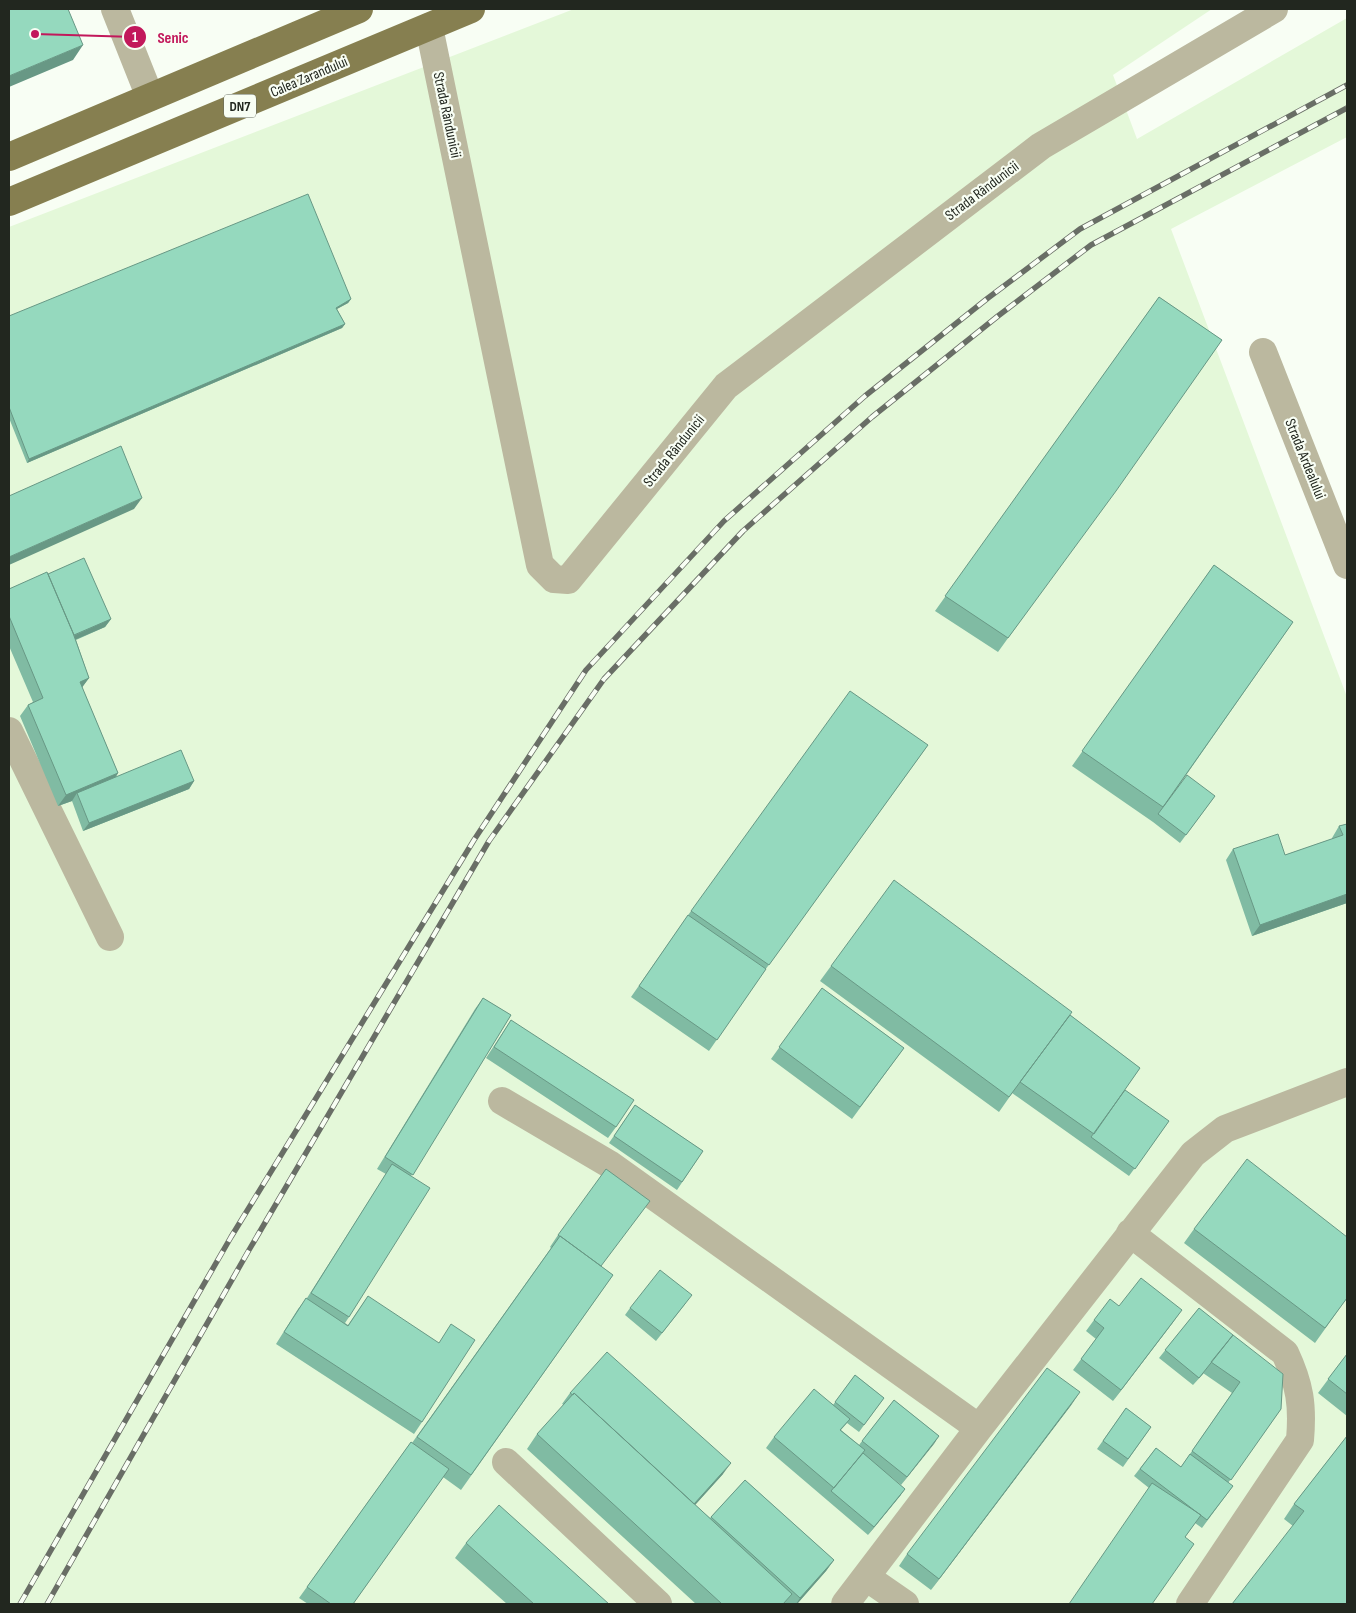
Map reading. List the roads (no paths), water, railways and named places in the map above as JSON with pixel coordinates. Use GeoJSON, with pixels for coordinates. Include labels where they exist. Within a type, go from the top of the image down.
{"type":"FeatureCollection","features":[{"type":"Feature","properties":{"kind":"main road"},"geometry":{"type":"LineString","coordinates":[[9,157],[359,9]]}},
{"type":"Feature","properties":{"kind":"main road","name":"Calea Zarandului"},"geometry":{"type":"LineString","coordinates":[[9,202],[471,9]]}},
{"type":"Feature","properties":{"kind":"street"},"geometry":{"type":"LineString","coordinates":[[115,9],[150,97]]}},
{"type":"Feature","properties":{"kind":"street","name":"Strada Rândunicii"},"geometry":{"type":"LineString","coordinates":[[429,27],[540,565],[554,579],[568,580],[726,386],[1041,146],[1274,9]]}},
{"type":"Feature","properties":{"kind":"street","name":"Strada Ardealului"},"geometry":{"type":"LineString","coordinates":[[1263,352],[1347,565]]}},
{"type":"Feature","properties":{"kind":"street"},"geometry":{"type":"LineString","coordinates":[[9,731],[110,937]]}},
{"type":"Feature","properties":{"kind":"street"},"geometry":{"type":"LineString","coordinates":[[845,1604],[979,1428],[1193,1154],[1225,1129],[1347,1082]]}},
{"type":"Feature","properties":{"kind":"street"},"geometry":{"type":"LineString","coordinates":[[502,1101],[610,1164],[979,1428]]}},
{"type":"Feature","properties":{"kind":"street"},"geometry":{"type":"LineString","coordinates":[[1130,1233],[1285,1352],[1300,1392],[1302,1416],[1300,1440],[1190,1604]]}},
{"type":"Feature","properties":{"kind":"street"},"geometry":{"type":"LineString","coordinates":[[506,1462],[658,1604]]}},
{"type":"Feature","properties":{"kind":"street"},"geometry":{"type":"LineString","coordinates":[[866,1577],[905,1604]]}},
{"type":"Feature","properties":{"kind":"railway"},"geometry":{"type":"LineString","coordinates":[[20,1604],[231,1237],[474,840],[586,670],[724,521],[865,396],[988,298],[1080,229],[1347,85]]}},
{"type":"Feature","properties":{"kind":"railway"},"geometry":{"type":"LineString","coordinates":[[47,1604],[249,1250],[489,841],[604,679],[743,531],[872,417],[998,316],[1091,245],[1347,108]]}},
{"type":"Feature","properties":{"kind":"place","name":"Senic"},"geometry":{"type":"Point","coordinates":[35,34]}}]}
